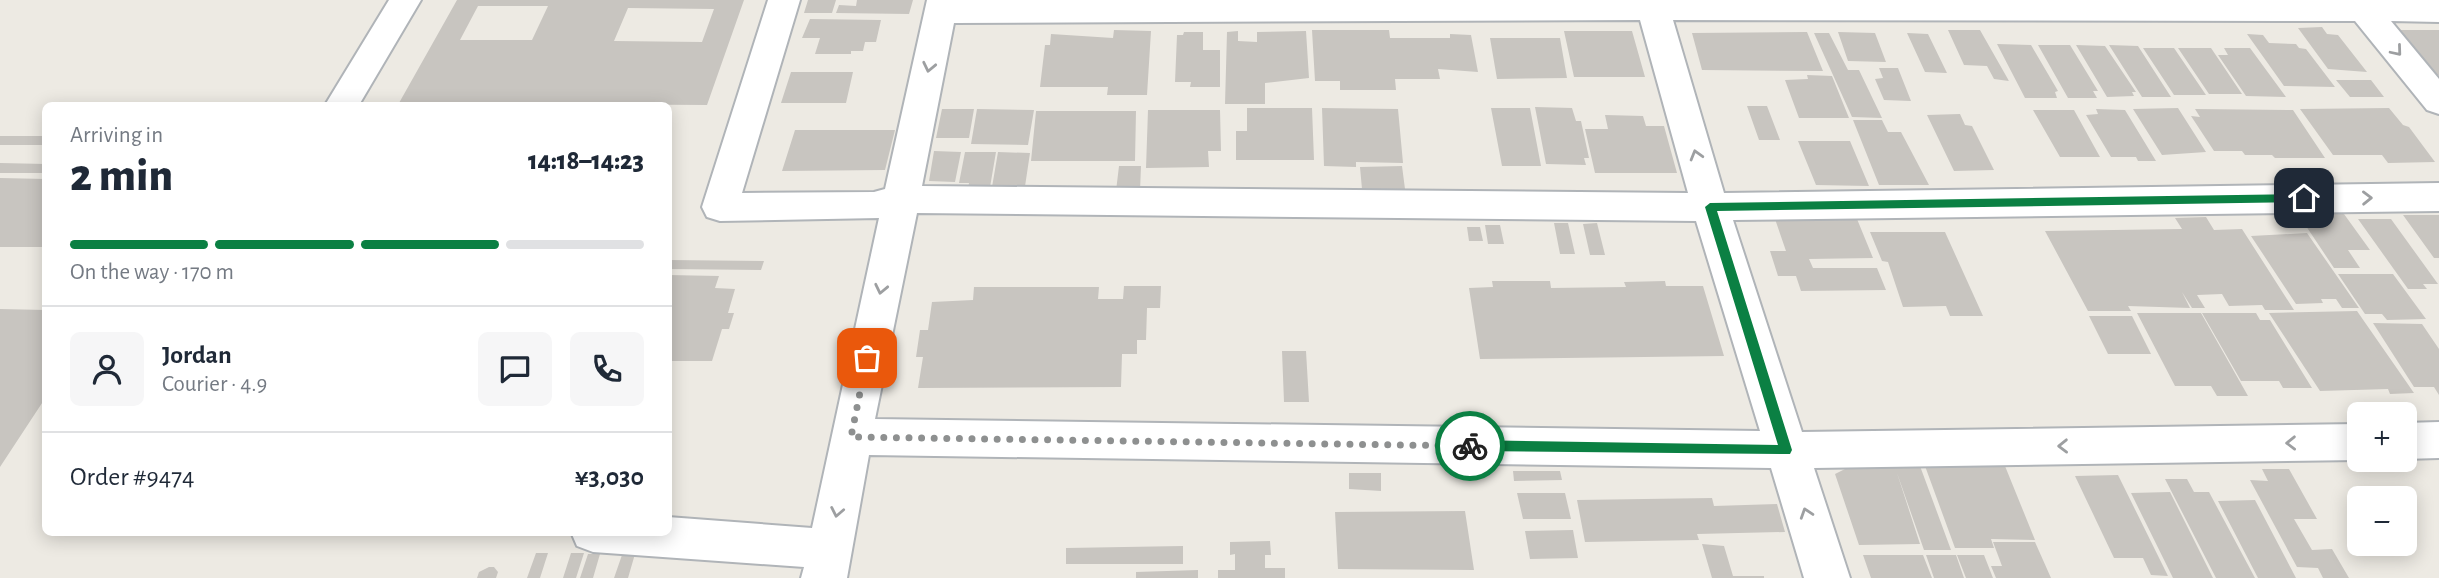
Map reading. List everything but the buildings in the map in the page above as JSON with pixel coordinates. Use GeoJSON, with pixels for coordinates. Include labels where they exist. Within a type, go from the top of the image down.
{"type":"FeatureCollection","features":[{"type":"Feature","properties":{"kind":"street"},"geometry":{"type":"LineString","coordinates":[[344,102],[405,0]]}},
{"type":"Feature","properties":{"kind":"street"},"geometry":{"type":"LineString","coordinates":[[784,0],[720,207],[874,206],[900,199],[1710,207],[2439,197]]}},
{"type":"Feature","properties":{"kind":"street"},"geometry":{"type":"LineString","coordinates":[[1652,4],[1710,207],[1827,578]]}},
{"type":"Feature","properties":{"kind":"street"},"geometry":{"type":"LineString","coordinates":[[623,536],[827,563],[900,199],[942,6],[2359,6],[2439,11]]}},
{"type":"Feature","properties":{"kind":"street"},"geometry":{"type":"LineString","coordinates":[[2359,6],[2439,102]]}},
{"type":"Feature","properties":{"kind":"street"},"geometry":{"type":"LineString","coordinates":[[851,437],[1786,450],[2347,442]]}},
{"type":"Feature","properties":{"kind":"street"},"geometry":{"type":"LineString","coordinates":[[2417,441],[2439,440]]}},
{"type":"Feature","properties":{"kind":"way so far"},"geometry":{"type":"LineString","coordinates":[[867,358],[851,437],[1470,446]]}},
{"type":"Feature","properties":{"kind":"route"},"geometry":{"type":"LineString","coordinates":[[1470,446],[1786,450],[1710,207],[2304,198]]}}]}
